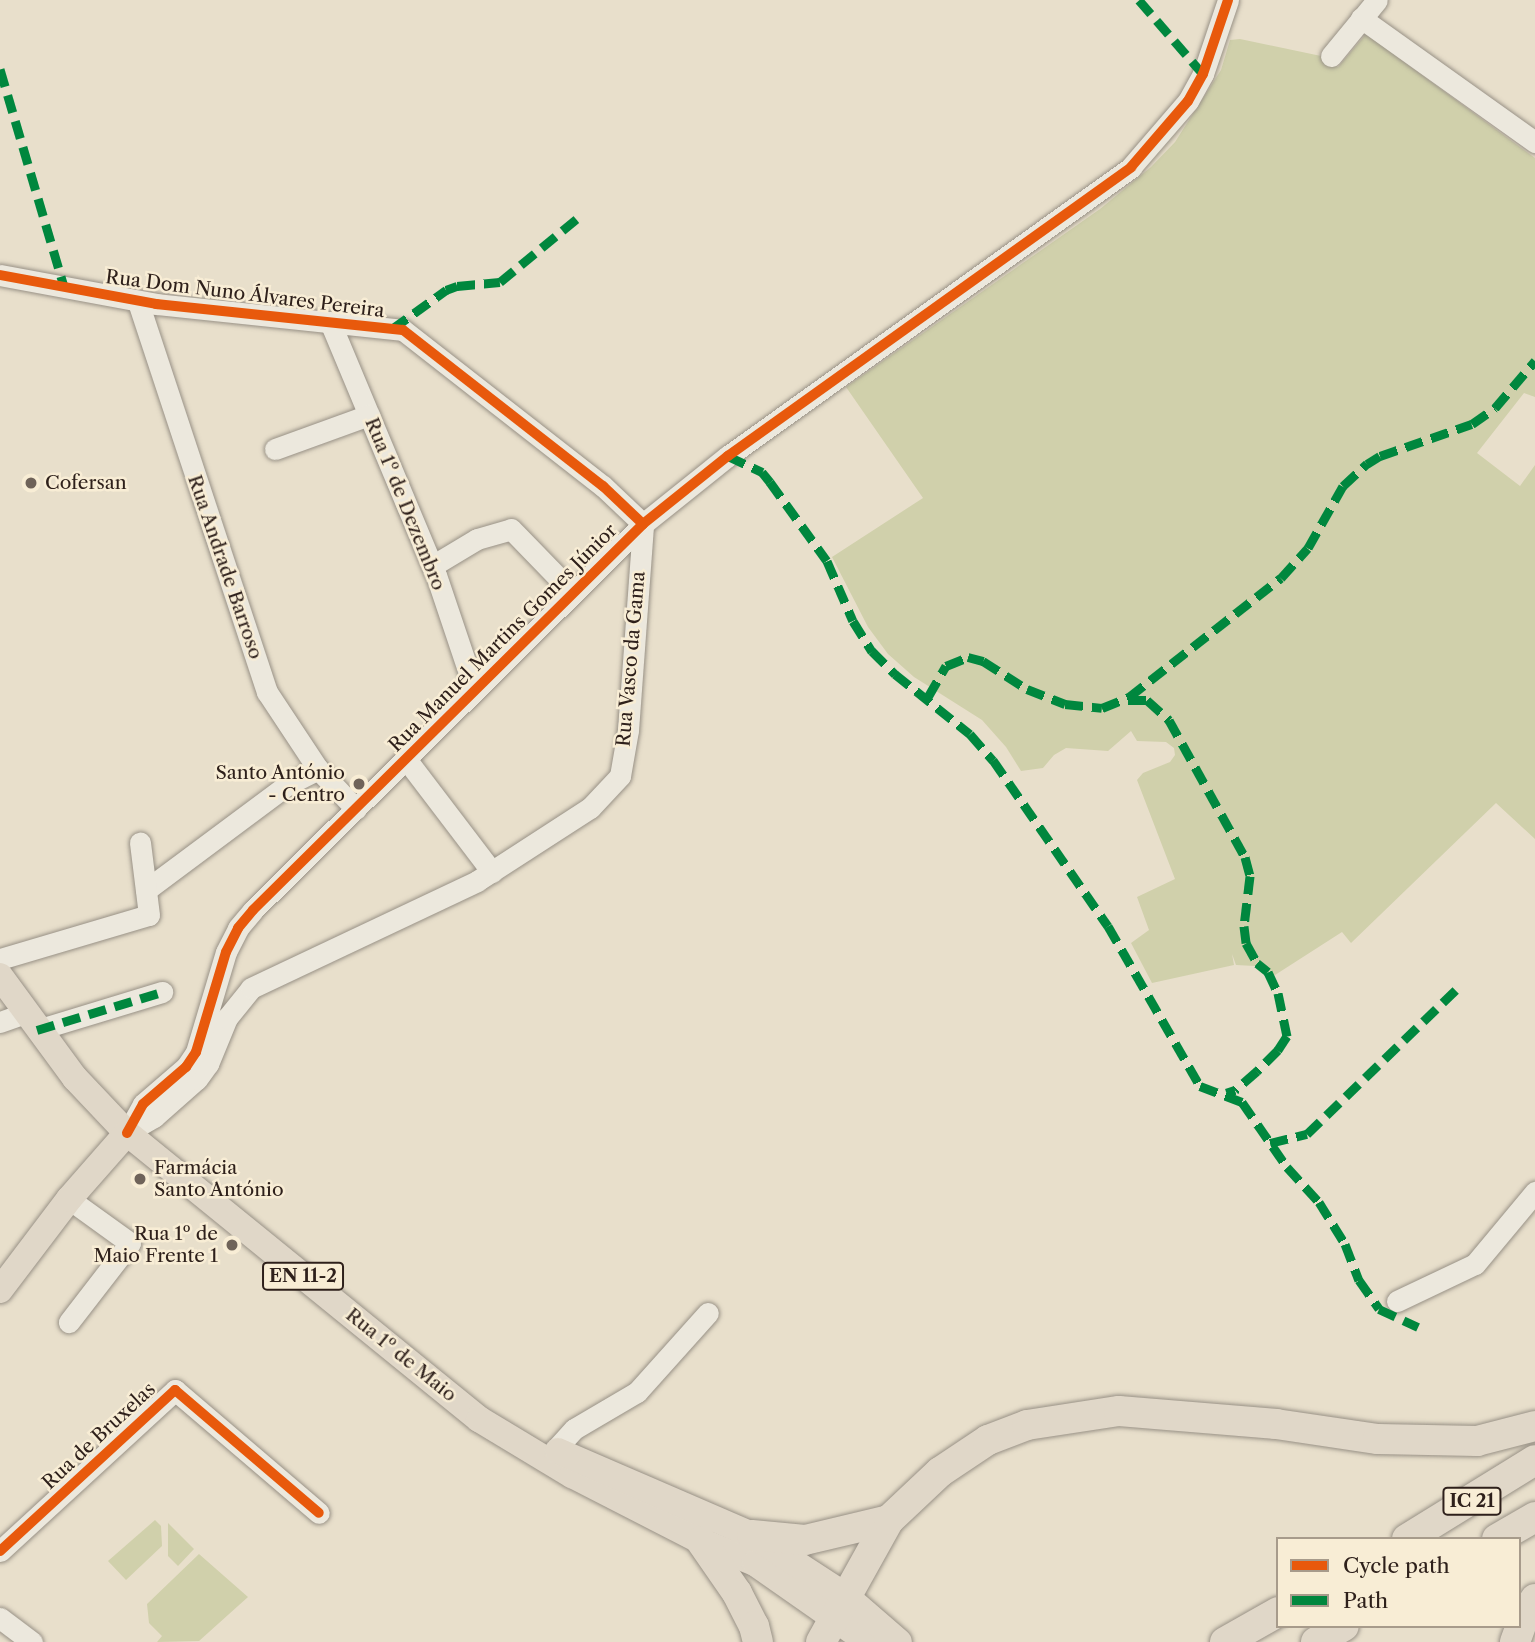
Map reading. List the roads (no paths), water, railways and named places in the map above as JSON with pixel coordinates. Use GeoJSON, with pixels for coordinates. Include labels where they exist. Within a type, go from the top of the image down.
{"type":"FeatureCollection","features":[{"type":"Feature","properties":{"kind":"highway"},"geometry":{"type":"LineString","coordinates":[[834,1618],[889,1520],[940,1472],[988,1440],[1027,1425],[1119,1411],[1276,1424],[1378,1439],[1478,1441],[1535,1426]]}},
{"type":"Feature","properties":{"kind":"highway","name":"IC 21"},"geometry":{"type":"LineString","coordinates":[[1410,1537],[1535,1460]]}},
{"type":"Feature","properties":{"kind":"highway","name":"IC 21"},"geometry":{"type":"LineString","coordinates":[[1500,1537],[1535,1517]]}},
{"type":"Feature","properties":{"kind":"highway"},"geometry":{"type":"LineString","coordinates":[[752,1535],[805,1541],[889,1520]]}},
{"type":"Feature","properties":{"kind":"highway"},"geometry":{"type":"LineString","coordinates":[[701,1541],[737,1593],[754,1626],[758,1642]]}},
{"type":"Feature","properties":{"kind":"highway"},"geometry":{"type":"LineString","coordinates":[[1521,1626],[1535,1598]]}},
{"type":"Feature","properties":{"kind":"highway"},"geometry":{"type":"LineString","coordinates":[[1225,1642],[1276,1613]]}},
{"type":"Feature","properties":{"kind":"highway"},"geometry":{"type":"LineString","coordinates":[[1316,1642],[1340,1628]]}},
{"type":"Feature","properties":{"kind":"main road","name":"EN 11-2"},"geometry":{"type":"LineString","coordinates":[[0,976],[75,1077],[127,1133]]}},
{"type":"Feature","properties":{"kind":"main road"},"geometry":{"type":"LineString","coordinates":[[0,1290],[69,1199],[127,1133]]}},
{"type":"Feature","properties":{"kind":"main road","name":"Rua 1º de Maio"},"geometry":{"type":"LineString","coordinates":[[127,1133],[479,1419]]}},
{"type":"Feature","properties":{"kind":"main road","name":"EN 11-2"},"geometry":{"type":"LineString","coordinates":[[479,1419],[752,1535],[786,1558],[834,1618],[899,1642]]}},
{"type":"Feature","properties":{"kind":"main road","name":"EN 11-2"},"geometry":{"type":"LineString","coordinates":[[479,1419],[572,1475],[701,1541],[755,1563],[868,1642]]}},
{"type":"Feature","properties":{"kind":"street","name":"Rua Manuel Martins Gomes Júnior"},"geometry":{"type":"LineString","coordinates":[[127,1133],[143,1104],[186,1067],[196,1052],[222,963],[238,928],[253,909],[643,524],[728,456],[1131,167],[1188,101],[1203,74],[1228,0]]}},
{"type":"Feature","properties":{"kind":"street"},"geometry":{"type":"LineString","coordinates":[[1331,56],[1377,0]]}},
{"type":"Feature","properties":{"kind":"street"},"geometry":{"type":"LineString","coordinates":[[1362,18],[1535,142]]}},
{"type":"Feature","properties":{"kind":"street","name":"Rua Dom Nuno Álvares Pereira"},"geometry":{"type":"LineString","coordinates":[[0,275],[138,302],[403,330],[603,486],[643,524]]}},
{"type":"Feature","properties":{"kind":"street","name":"Rua Andrade Barroso"},"geometry":{"type":"LineString","coordinates":[[138,302],[267,692],[318,769],[356,809]]}},
{"type":"Feature","properties":{"kind":"street","name":"Rua 1º de Dezembro"},"geometry":{"type":"LineString","coordinates":[[330,323],[432,566],[474,688]]}},
{"type":"Feature","properties":{"kind":"street"},"geometry":{"type":"LineString","coordinates":[[275,449],[369,415]]}},
{"type":"Feature","properties":{"kind":"street","name":"Rua Vasco da Gama"},"geometry":{"type":"LineString","coordinates":[[251,988],[492,872],[590,808],[620,776],[628,730],[643,524]]}},
{"type":"Feature","properties":{"kind":"street"},"geometry":{"type":"LineString","coordinates":[[432,566],[477,540],[511,529],[573,593]]}},
{"type":"Feature","properties":{"kind":"street"},"geometry":{"type":"LineString","coordinates":[[406,759],[492,872]]}},
{"type":"Feature","properties":{"kind":"street"},"geometry":{"type":"LineString","coordinates":[[146,890],[287,785],[318,769]]}},
{"type":"Feature","properties":{"kind":"street"},"geometry":{"type":"LineString","coordinates":[[0,959],[149,915],[140,843]]}},
{"type":"Feature","properties":{"kind":"street"},"geometry":{"type":"LineString","coordinates":[[127,1133],[154,1117],[197,1079],[208,1064],[227,1018],[251,988],[233,984],[222,963]]}},
{"type":"Feature","properties":{"kind":"street"},"geometry":{"type":"LineString","coordinates":[[0,1022],[31,1021],[162,992]]}},
{"type":"Feature","properties":{"kind":"street"},"geometry":{"type":"LineString","coordinates":[[1397,1301],[1475,1264],[1535,1192]]}},
{"type":"Feature","properties":{"kind":"street"},"geometry":{"type":"LineString","coordinates":[[69,1199],[130,1244],[69,1322]]}},
{"type":"Feature","properties":{"kind":"street"},"geometry":{"type":"LineString","coordinates":[[555,1450],[574,1429],[637,1392],[708,1313]]}},
{"type":"Feature","properties":{"kind":"street","name":"Rua de Bruxelas"},"geometry":{"type":"LineString","coordinates":[[0,1551],[175,1390],[318,1513]]}},
{"type":"Feature","properties":{"kind":"street"},"geometry":{"type":"LineString","coordinates":[[634,1507],[653,1504],[786,1558]]}},
{"type":"Feature","properties":{"kind":"street"},"geometry":{"type":"LineString","coordinates":[[0,1618],[32,1642]]}},
{"type":"Feature","properties":{"kind":"place","name":"Cofersan"},"geometry":{"type":"Point","coordinates":[31,483]}},
{"type":"Feature","properties":{"kind":"place","name":"Santo António - Centro"},"geometry":{"type":"Point","coordinates":[359,784]}},
{"type":"Feature","properties":{"kind":"place","name":"Farmácia Santo António"},"geometry":{"type":"Point","coordinates":[140,1179]}},
{"type":"Feature","properties":{"kind":"place","name":"Rua 1º de Maio Frente 1"},"geometry":{"type":"Point","coordinates":[232,1245]}}]}
